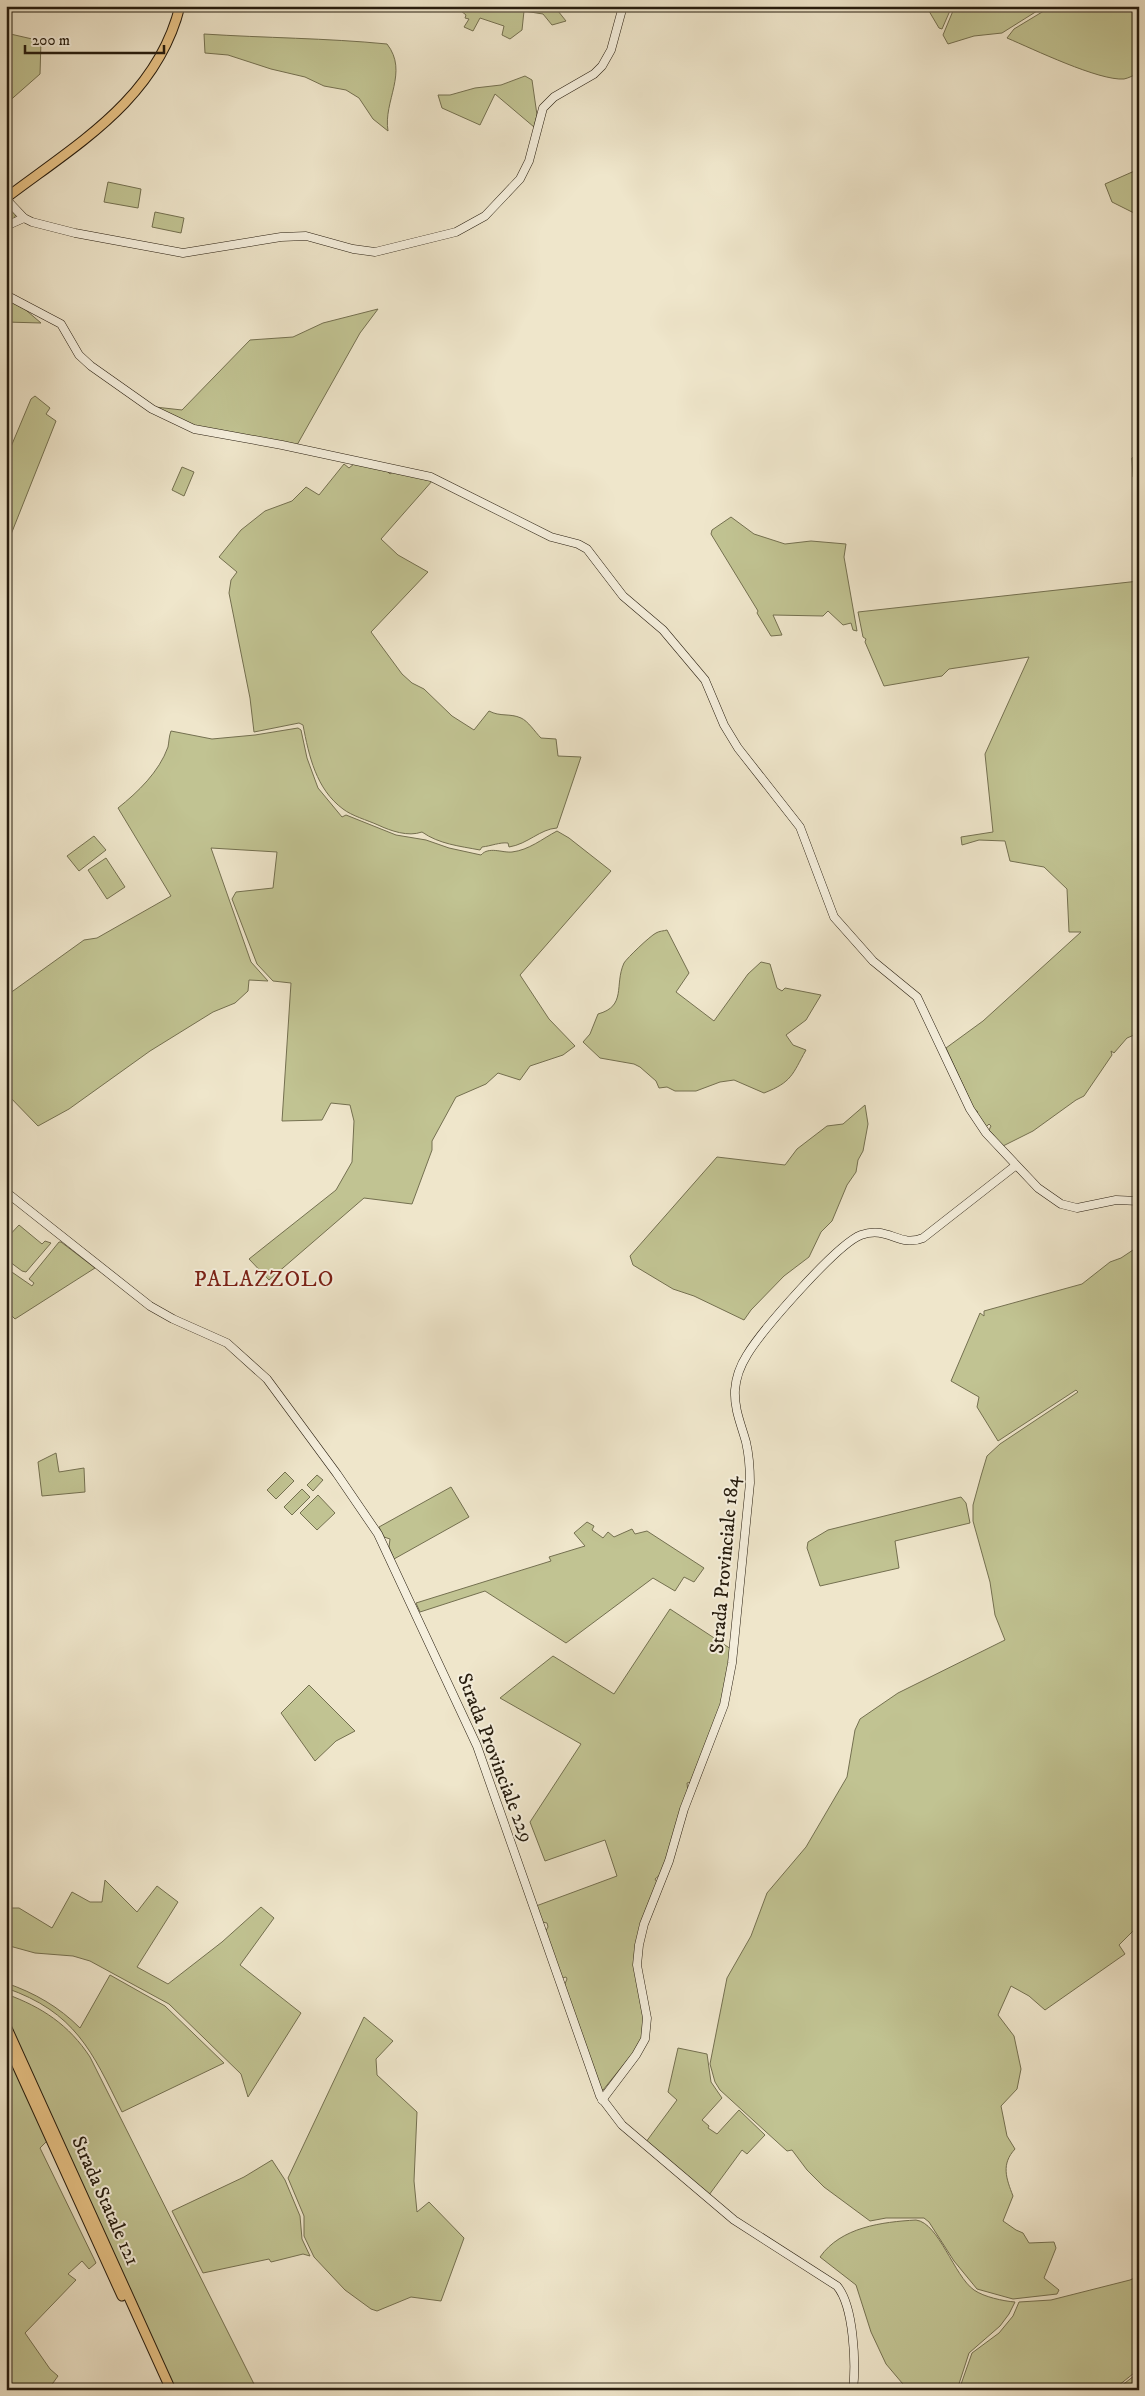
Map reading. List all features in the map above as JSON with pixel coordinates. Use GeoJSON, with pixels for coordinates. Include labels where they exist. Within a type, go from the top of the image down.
{"type":"FeatureCollection","features":[{"type":"Feature","properties":{"kind":"main road"},"geometry":{"type":"LineString","coordinates":[[7,198],[104,123],[131,98],[152,72],[164,50],[180,6]]}},
{"type":"Feature","properties":{"kind":"main road","name":"Strada Statale 121"},"geometry":{"type":"LineString","coordinates":[[6,2026],[171,2390]]}},
{"type":"Feature","properties":{"kind":"main road","name":"Strada Statale 121"},"geometry":{"type":"LineString","coordinates":[[6,2041],[165,2390]]}},
{"type":"Feature","properties":{"kind":"street"},"geometry":{"type":"LineString","coordinates":[[7,198],[24,218],[75,233],[183,254],[281,237],[306,236],[353,249],[375,252],[456,232],[485,216],[520,179],[529,161],[542,108],[554,97],[594,74],[602,66],[611,50],[623,6]]}},
{"type":"Feature","properties":{"kind":"street"},"geometry":{"type":"LineString","coordinates":[[6,226],[24,218]]}},
{"type":"Feature","properties":{"kind":"street"},"geometry":{"type":"LineString","coordinates":[[6,295],[61,324],[86,362],[166,416],[200,432],[282,445],[435,478],[543,533],[582,546],[594,557],[609,579],[629,602],[664,630],[705,680],[724,725],[738,748],[800,827],[834,917],[873,961],[917,997],[976,1120],[1015,1166],[1038,1188],[1069,1207],[1083,1208],[1124,1200],[1139,1201]]}},
{"type":"Feature","properties":{"kind":"street","name":"Strada Provinciale 184"},"geometry":{"type":"LineString","coordinates":[[602,2100],[636,2055],[645,2039],[646,2018],[637,1965],[641,1934],[669,1861],[684,1809],[720,1720],[730,1672],[745,1554],[750,1483],[749,1456],[735,1405],[739,1370],[750,1350],[810,1279],[851,1240],[863,1234],[876,1231],[888,1233],[904,1241],[923,1238],[1015,1166]]}},
{"type":"Feature","properties":{"kind":"street","name":"Strada Provinciale 229"},"geometry":{"type":"LineString","coordinates":[[6,1192],[150,1306],[173,1319],[227,1343],[240,1353],[273,1385],[371,1522],[434,1651],[477,1746],[602,2100],[634,2135],[734,2220],[837,2286],[844,2296],[849,2321],[853,2349],[853,2390]]}},
{"type":"Feature","properties":{"kind":"green space"},"geometry":{"type":"Polygon","coordinates":[[[455,6],[554,6],[566,21],[552,25],[543,14],[524,11],[522,30],[510,39],[502,35],[504,26],[480,18],[473,31],[464,27],[469,19],[465,18],[466,15],[455,6]]]}},
{"type":"Feature","properties":{"kind":"green space"},"geometry":{"type":"Polygon","coordinates":[[[926,6],[952,6],[942,29],[939,28],[926,6]]]}},
{"type":"Feature","properties":{"kind":"green space"},"geometry":{"type":"Polygon","coordinates":[[[955,6],[1045,6],[1002,33],[974,36],[948,44],[943,35],[955,6]]]}},
{"type":"Feature","properties":{"kind":"green space"},"geometry":{"type":"Polygon","coordinates":[[[1052,6],[1139,6],[1139,73],[1124,79],[1099,75],[1007,38],[1014,29],[1052,6]]]}},
{"type":"Feature","properties":{"kind":"green space"},"geometry":{"type":"Polygon","coordinates":[[[6,33],[41,41],[40,74],[6,104],[6,33]]]}},
{"type":"Feature","properties":{"kind":"green space"},"geometry":{"type":"Polygon","coordinates":[[[204,34],[387,44],[396,65],[396,76],[387,120],[388,131],[373,119],[359,98],[346,90],[324,86],[305,77],[271,69],[228,55],[205,53],[204,34]]]}},
{"type":"Feature","properties":{"kind":"green space"},"geometry":{"type":"Polygon","coordinates":[[[525,76],[532,80],[537,115],[534,127],[495,94],[480,125],[442,108],[438,95],[450,95],[475,88],[501,85],[525,76]]]}},
{"type":"Feature","properties":{"kind":"green space"},"geometry":{"type":"Polygon","coordinates":[[[1139,169],[1139,220],[1138,215],[1112,202],[1105,184],[1139,169]]]}},
{"type":"Feature","properties":{"kind":"green space"},"geometry":{"type":"Polygon","coordinates":[[[108,182],[141,189],[138,208],[104,202],[108,182]]]}},
{"type":"Feature","properties":{"kind":"green space"},"geometry":{"type":"Polygon","coordinates":[[[6,203],[16,214],[14,219],[6,223],[6,203]]]}},
{"type":"Feature","properties":{"kind":"green space"},"geometry":{"type":"Polygon","coordinates":[[[155,212],[184,218],[181,233],[152,227],[155,212]]]}},
{"type":"Feature","properties":{"kind":"green space"},"geometry":{"type":"Polygon","coordinates":[[[6,298],[20,305],[41,323],[6,322],[6,298]]]}},
{"type":"Feature","properties":{"kind":"green space"},"geometry":{"type":"Polygon","coordinates":[[[378,309],[360,333],[297,445],[199,428],[155,407],[182,410],[250,340],[293,337],[323,323],[378,309]]]}},
{"type":"Feature","properties":{"kind":"green space"},"geometry":{"type":"Polygon","coordinates":[[[35,396],[50,408],[46,414],[56,421],[6,547],[6,449],[10,449],[31,399],[35,396]]]}},
{"type":"Feature","properties":{"kind":"green space"},"geometry":{"type":"Polygon","coordinates":[[[1139,453],[1139,478],[1133,477],[1132,458],[1139,453]]]}},
{"type":"Feature","properties":{"kind":"green space"},"geometry":{"type":"Polygon","coordinates":[[[344,464],[349,468],[354,464],[387,471],[390,474],[393,472],[433,480],[381,539],[398,555],[428,572],[371,632],[402,674],[412,683],[424,689],[452,716],[474,730],[489,711],[521,718],[541,738],[556,739],[558,756],[581,757],[557,828],[545,831],[522,843],[509,847],[508,843],[502,843],[482,847],[480,850],[442,842],[422,832],[405,834],[394,831],[351,814],[343,809],[326,792],[311,760],[303,725],[299,723],[254,732],[250,698],[229,593],[231,580],[237,572],[219,557],[241,530],[265,511],[292,501],[306,487],[319,495],[344,464]]]}},
{"type":"Feature","properties":{"kind":"green space"},"geometry":{"type":"Polygon","coordinates":[[[182,467],[194,472],[184,496],[172,490],[182,467]]]}},
{"type":"Feature","properties":{"kind":"green space"},"geometry":{"type":"Polygon","coordinates":[[[731,517],[754,534],[785,544],[811,541],[846,544],[844,557],[857,631],[853,630],[851,623],[843,625],[828,611],[823,616],[773,615],[782,635],[771,636],[711,534],[712,530],[731,517]]]}},
{"type":"Feature","properties":{"kind":"green space"},"geometry":{"type":"Polygon","coordinates":[[[1139,581],[1139,1033],[1127,1038],[1114,1053],[1111,1051],[1112,1055],[1084,1096],[1033,1131],[1003,1146],[989,1130],[991,1126],[989,1124],[986,1127],[976,1114],[978,1112],[974,1109],[946,1048],[983,1021],[1081,932],[1069,932],[1067,889],[1044,867],[1010,861],[1005,841],[979,840],[962,845],[961,837],[993,832],[985,754],[1029,657],[949,669],[942,676],[884,686],[865,642],[866,639],[863,637],[858,612],[1139,581]]]}},
{"type":"Feature","properties":{"kind":"green space"},"geometry":{"type":"Polygon","coordinates":[[[298,728],[301,730],[307,758],[318,788],[342,817],[346,815],[396,835],[426,840],[449,848],[481,855],[484,852],[496,850],[518,851],[535,844],[557,831],[569,838],[611,871],[520,975],[549,1019],[575,1046],[563,1055],[530,1066],[520,1080],[498,1073],[486,1084],[456,1097],[432,1141],[432,1150],[412,1204],[364,1198],[269,1280],[249,1259],[336,1190],[352,1162],[354,1121],[350,1105],[331,1103],[322,1120],[282,1121],[291,983],[273,981],[257,964],[232,899],[236,892],[273,888],[277,852],[211,848],[251,962],[268,981],[249,980],[248,991],[235,1003],[213,1012],[150,1051],[69,1109],[38,1126],[6,1093],[6,996],[84,940],[97,938],[171,896],[118,808],[140,788],[159,765],[168,747],[171,731],[212,739],[298,728]]]}},
{"type":"Feature","properties":{"kind":"green space"},"geometry":{"type":"Polygon","coordinates":[[[94,836],[106,850],[79,871],[67,856],[94,836]]]}},
{"type":"Feature","properties":{"kind":"green space"},"geometry":{"type":"Polygon","coordinates":[[[106,858],[125,887],[107,899],[88,870],[106,858]]]}},
{"type":"Feature","properties":{"kind":"green space"},"geometry":{"type":"Polygon","coordinates":[[[667,930],[689,973],[676,992],[714,1021],[748,974],[761,962],[770,964],[777,988],[782,991],[785,988],[821,995],[806,1020],[786,1035],[793,1045],[806,1050],[794,1072],[786,1081],[764,1093],[734,1080],[720,1082],[696,1091],[675,1091],[667,1087],[659,1088],[656,1081],[640,1067],[634,1064],[600,1058],[583,1042],[590,1034],[598,1014],[613,1006],[618,994],[624,963],[653,935],[667,930]]]}},
{"type":"Feature","properties":{"kind":"green space"},"geometry":{"type":"Polygon","coordinates":[[[865,1105],[868,1124],[863,1151],[858,1160],[856,1172],[847,1185],[832,1221],[821,1232],[809,1257],[784,1276],[751,1310],[744,1320],[694,1296],[673,1289],[633,1265],[630,1256],[717,1157],[785,1165],[797,1149],[827,1126],[843,1124],[865,1105]]]}},
{"type":"Feature","properties":{"kind":"green space"},"geometry":{"type":"Polygon","coordinates":[[[19,1225],[42,1244],[45,1241],[51,1243],[26,1272],[6,1259],[6,1239],[19,1225]]]}},
{"type":"Feature","properties":{"kind":"green space"},"geometry":{"type":"Polygon","coordinates":[[[59,1242],[95,1268],[15,1319],[6,1310],[6,1268],[32,1286],[34,1283],[29,1279],[59,1242]]]}},
{"type":"Feature","properties":{"kind":"green space"},"geometry":{"type":"Polygon","coordinates":[[[1139,1246],[1139,1925],[1119,1945],[1125,1954],[1045,2010],[1029,1996],[1011,1986],[998,2015],[1014,2036],[1021,2069],[1017,2089],[1001,2106],[1007,2136],[1015,2149],[1006,2166],[1008,2183],[1013,2196],[1003,2221],[1023,2233],[1029,2243],[1054,2242],[1056,2248],[1044,2278],[1059,2290],[1057,2294],[1013,2299],[977,2289],[954,2261],[929,2222],[924,2218],[886,2218],[870,2221],[824,2187],[807,2170],[792,2150],[787,2151],[720,2090],[715,2082],[710,2064],[727,1978],[751,1936],[767,1893],[806,1847],[847,1777],[855,1730],[860,1719],[898,1693],[1005,1640],[995,1615],[990,1582],[973,1521],[973,1505],[981,1476],[987,1456],[1000,1444],[1078,1392],[1076,1390],[998,1441],[977,1407],[979,1397],[951,1381],[980,1313],[984,1316],[984,1311],[1082,1284],[1110,1262],[1121,1258],[1139,1246]]]}},
{"type":"Feature","properties":{"kind":"green space"},"geometry":{"type":"Polygon","coordinates":[[[56,1453],[59,1472],[84,1468],[85,1492],[42,1496],[38,1462],[56,1453]]]}},
{"type":"Feature","properties":{"kind":"green space"},"geometry":{"type":"Polygon","coordinates":[[[285,1472],[294,1481],[276,1499],[267,1490],[285,1472]]]}},
{"type":"Feature","properties":{"kind":"green space"},"geometry":{"type":"Polygon","coordinates":[[[317,1475],[323,1480],[313,1491],[307,1485],[317,1475]]]}},
{"type":"Feature","properties":{"kind":"green space"},"geometry":{"type":"Polygon","coordinates":[[[451,1487],[469,1517],[394,1559],[389,1547],[390,1539],[384,1537],[379,1527],[451,1487]]]}},
{"type":"Feature","properties":{"kind":"green space"},"geometry":{"type":"Polygon","coordinates":[[[302,1489],[310,1497],[292,1515],[284,1507],[302,1489]]]}},
{"type":"Feature","properties":{"kind":"green space"},"geometry":{"type":"Polygon","coordinates":[[[318,1495],[335,1513],[317,1530],[300,1513],[318,1495]]]}},
{"type":"Feature","properties":{"kind":"green space"},"geometry":{"type":"Polygon","coordinates":[[[961,1497],[966,1503],[970,1523],[895,1541],[899,1568],[820,1586],[807,1548],[808,1542],[828,1530],[961,1497]]]}},
{"type":"Feature","properties":{"kind":"green space"},"geometry":{"type":"Polygon","coordinates":[[[587,1522],[594,1526],[592,1530],[603,1538],[608,1532],[614,1537],[632,1529],[635,1534],[647,1531],[704,1568],[694,1582],[684,1577],[675,1591],[653,1578],[566,1643],[485,1591],[420,1612],[416,1603],[551,1561],[549,1557],[585,1546],[574,1533],[587,1522]]]}},
{"type":"Feature","properties":{"kind":"green space"},"geometry":{"type":"Polygon","coordinates":[[[670,1609],[731,1649],[722,1704],[692,1782],[687,1783],[688,1792],[662,1873],[655,1879],[658,1884],[638,1935],[644,2019],[641,2043],[603,2090],[601,2089],[564,1986],[567,1979],[566,1977],[562,1978],[545,1932],[548,1927],[547,1923],[542,1922],[536,1906],[617,1876],[605,1840],[545,1861],[530,1822],[581,1744],[500,1698],[553,1656],[614,1694],[670,1609]]]}},
{"type":"Feature","properties":{"kind":"green space"},"geometry":{"type":"Polygon","coordinates":[[[309,1685],[355,1731],[336,1741],[315,1761],[281,1713],[309,1685]]]}},
{"type":"Feature","properties":{"kind":"green space"},"geometry":{"type":"Polygon","coordinates":[[[105,1880],[137,1912],[157,1886],[178,1902],[137,1967],[168,1984],[222,1942],[261,1907],[274,1918],[240,1965],[301,2013],[248,2097],[241,2074],[169,2004],[90,1961],[73,1956],[35,1953],[6,1945],[6,1908],[19,1908],[52,1928],[72,1892],[90,1902],[102,1902],[105,1880]]]}},
{"type":"Feature","properties":{"kind":"green space"},"geometry":{"type":"Polygon","coordinates":[[[110,1975],[165,2006],[224,2063],[122,2112],[101,2070],[79,2036],[49,2009],[30,1998],[6,1988],[6,1983],[37,1996],[55,2007],[80,2028],[110,1975]]]}},
{"type":"Feature","properties":{"kind":"green space"},"geometry":{"type":"Polygon","coordinates":[[[6,1994],[54,2018],[73,2035],[90,2057],[257,2390],[174,2389],[6,2018],[6,1994]]]}},
{"type":"Feature","properties":{"kind":"green space"},"geometry":{"type":"Polygon","coordinates":[[[364,2017],[393,2041],[376,2059],[377,2075],[417,2112],[414,2181],[417,2212],[429,2202],[464,2238],[441,2301],[411,2297],[377,2311],[371,2309],[345,2290],[314,2257],[304,2236],[304,2216],[288,2178],[364,2017]]]}},
{"type":"Feature","properties":{"kind":"green space"},"geometry":{"type":"Polygon","coordinates":[[[6,2048],[48,2140],[40,2148],[96,2263],[89,2269],[82,2261],[68,2274],[76,2280],[25,2333],[50,2369],[58,2376],[48,2390],[6,2390],[6,2048]]]}},
{"type":"Feature","properties":{"kind":"green space"},"geometry":{"type":"Polygon","coordinates":[[[678,2048],[707,2054],[711,2082],[722,2098],[702,2120],[709,2126],[708,2128],[717,2134],[739,2110],[765,2135],[747,2154],[742,2150],[709,2195],[646,2142],[677,2100],[668,2092],[678,2048]]]}},
{"type":"Feature","properties":{"kind":"green space"},"geometry":{"type":"Polygon","coordinates":[[[272,2160],[285,2180],[300,2216],[302,2239],[310,2256],[303,2254],[271,2262],[269,2259],[203,2273],[172,2211],[244,2177],[272,2160]]]}},
{"type":"Feature","properties":{"kind":"green space"},"geometry":{"type":"Polygon","coordinates":[[[916,2220],[924,2223],[932,2230],[960,2274],[974,2290],[983,2295],[1015,2302],[1000,2326],[969,2353],[957,2390],[908,2390],[886,2364],[871,2332],[856,2285],[820,2257],[839,2239],[863,2228],[890,2222],[916,2220]]]}},
{"type":"Feature","properties":{"kind":"green space"},"geometry":{"type":"Polygon","coordinates":[[[1139,2276],[1139,2369],[1113,2390],[959,2390],[972,2353],[999,2333],[1013,2316],[1019,2302],[1051,2300],[1139,2276]]]}},
{"type":"Feature","properties":{"kind":"green space"},"geometry":{"type":"Polygon","coordinates":[[[1139,2372],[1139,2390],[1116,2390],[1139,2372]]]}},
{"type":"Feature","properties":{"kind":"district","name":"PALAZZOLO"},"geometry":{"type":"Point","coordinates":[264,1279]}}]}
